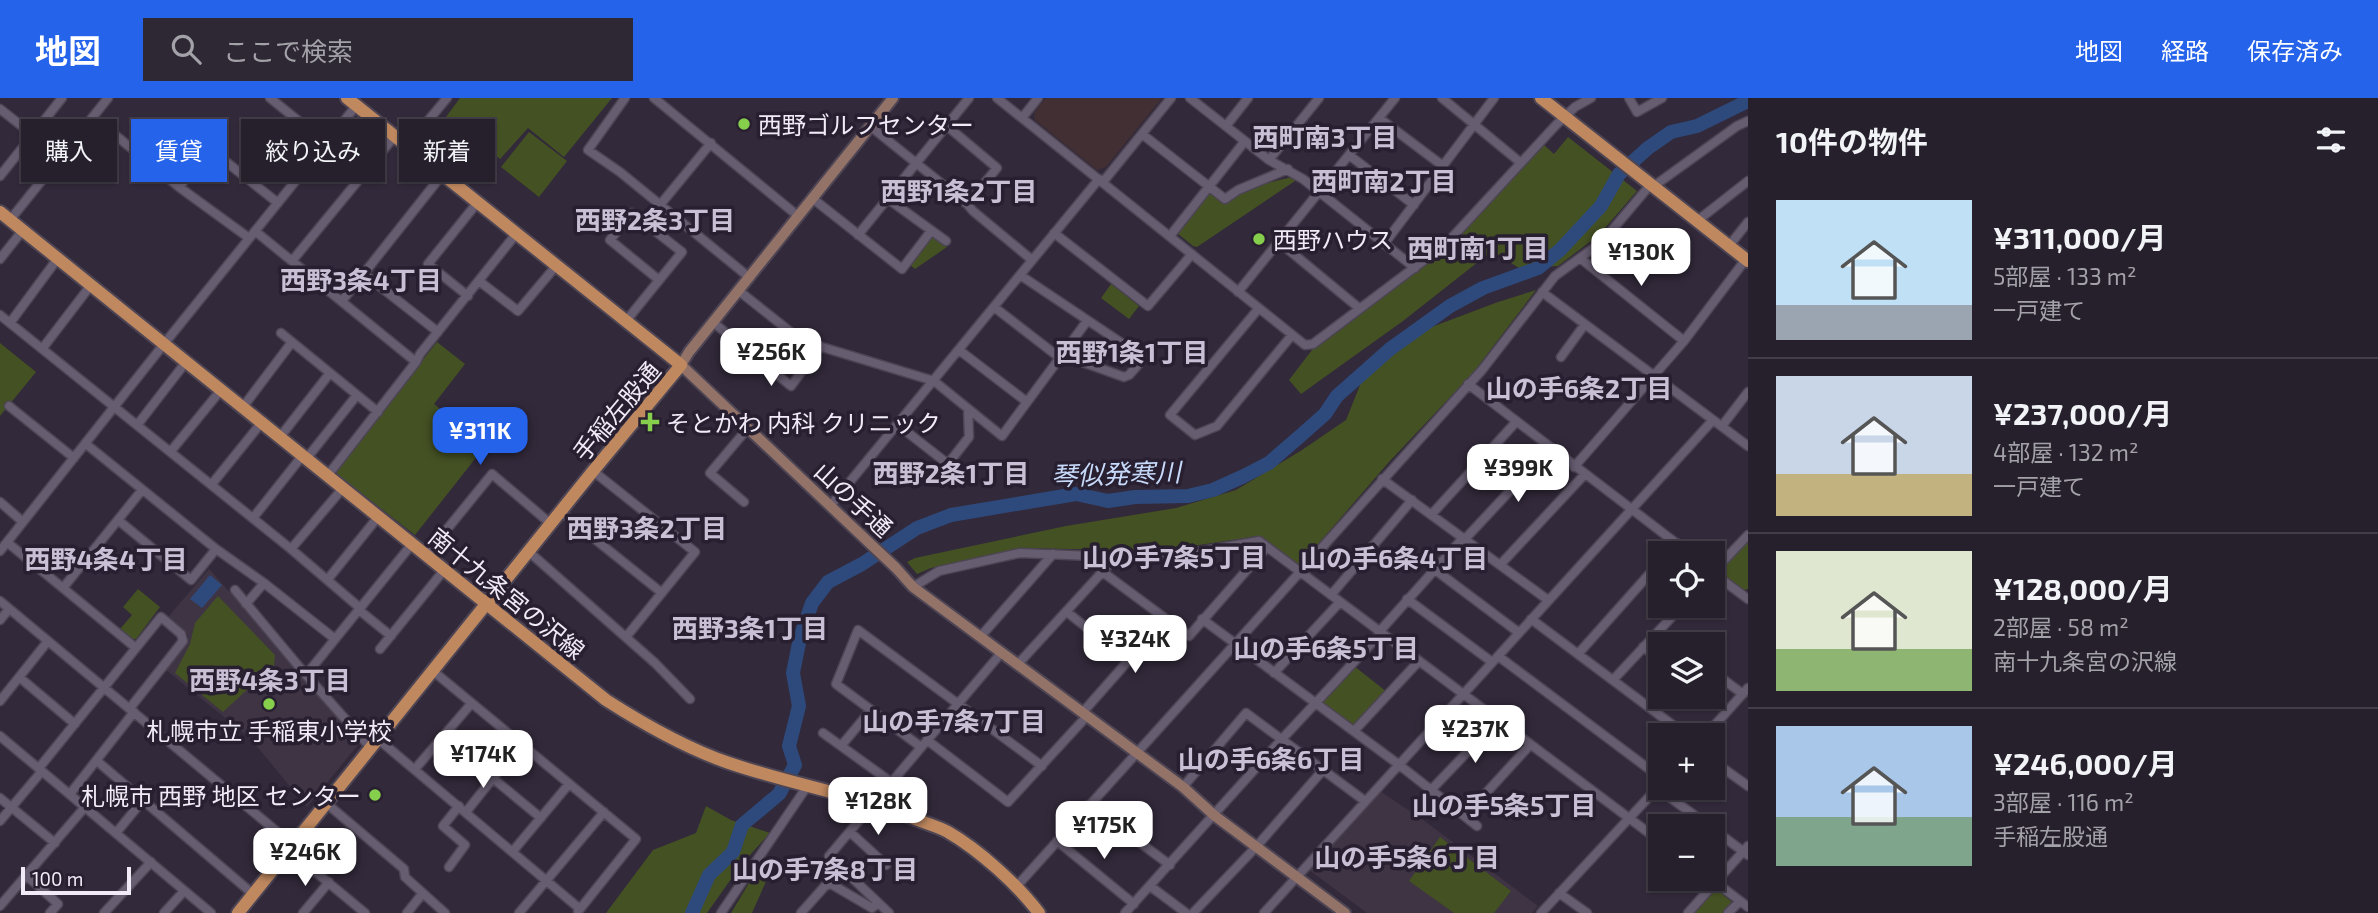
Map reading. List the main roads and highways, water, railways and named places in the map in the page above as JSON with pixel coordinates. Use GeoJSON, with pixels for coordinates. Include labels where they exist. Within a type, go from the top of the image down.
{"type":"FeatureCollection","features":[{"type":"Feature","properties":{"kind":"main road","name":"手稲左股通"},"geometry":{"type":"LineString","coordinates":[[238,913],[893,98]]}},
{"type":"Feature","properties":{"kind":"main road"},"geometry":{"type":"LineString","coordinates":[[1541,98],[1747,260]]}},
{"type":"Feature","properties":{"kind":"main road","name":"山の手通"},"geometry":{"type":"LineString","coordinates":[[352,102],[681,365],[913,587],[1183,787],[1215,816],[1345,913]]}},
{"type":"Feature","properties":{"kind":"main road","name":"南十九条宮の沢線"},"geometry":{"type":"LineString","coordinates":[[5,216],[606,700],[671,739],[726,762],[874,803],[947,832],[981,856],[1016,887],[1039,913]]}},
{"type":"Feature","properties":{"kind":"water"},"geometry":{"type":"Polygon","coordinates":[[[210,575],[222,585],[202,608],[190,599],[210,575]]]}},
{"type":"Feature","properties":{"kind":"waterway","name":"琴似発寒川"},"geometry":{"type":"LineString","coordinates":[[692,913],[709,875],[733,852],[742,825],[779,794],[795,765],[789,746],[799,706],[793,673],[800,638],[812,603],[828,582],[862,564],[917,528],[951,515],[1076,494],[1108,501],[1135,497],[1188,496],[1213,490],[1269,463],[1325,414],[1337,396],[1390,349],[1450,306],[1483,288],[1538,268],[1560,250],[1601,206],[1619,174],[1648,148],[1671,132],[1697,126],[1748,101]]}},
{"type":"Feature","properties":{"kind":"place","name":"西野ゴルフセンター"},"geometry":{"type":"Point","coordinates":[744,124]}},
{"type":"Feature","properties":{"kind":"place","name":"西野ハウス"},"geometry":{"type":"Point","coordinates":[1259,239]}},
{"type":"Feature","properties":{"kind":"place","name":"そとかわ 内科 クリニック"},"geometry":{"type":"Point","coordinates":[650,422]}},
{"type":"Feature","properties":{"kind":"place","name":"札幌市立 手稲東小学校"},"geometry":{"type":"Point","coordinates":[269,704]}},
{"type":"Feature","properties":{"kind":"place","name":"札幌市 西野 地区 センター"},"geometry":{"type":"Point","coordinates":[375,795]}},
{"type":"Feature","properties":{"kind":"district","name":"西町南3丁目"},"geometry":{"type":"Point","coordinates":[1325,136]}},
{"type":"Feature","properties":{"kind":"district","name":"西町南2丁目"},"geometry":{"type":"Point","coordinates":[1384,180]}},
{"type":"Feature","properties":{"kind":"district","name":"西野1条2丁目"},"geometry":{"type":"Point","coordinates":[959,190]}},
{"type":"Feature","properties":{"kind":"district","name":"西野2条3丁目"},"geometry":{"type":"Point","coordinates":[655,219]}},
{"type":"Feature","properties":{"kind":"district","name":"西町南1丁目"},"geometry":{"type":"Point","coordinates":[1478,247]}},
{"type":"Feature","properties":{"kind":"district","name":"西野3条4丁目"},"geometry":{"type":"Point","coordinates":[361,279]}},
{"type":"Feature","properties":{"kind":"district","name":"西野1条1丁目"},"geometry":{"type":"Point","coordinates":[1132,351]}},
{"type":"Feature","properties":{"kind":"district","name":"山の手6条2丁目"},"geometry":{"type":"Point","coordinates":[1579,387]}},
{"type":"Feature","properties":{"kind":"district","name":"西野2条1丁目"},"geometry":{"type":"Point","coordinates":[951,472]}},
{"type":"Feature","properties":{"kind":"district","name":"西野3条2丁目"},"geometry":{"type":"Point","coordinates":[647,527]}},
{"type":"Feature","properties":{"kind":"district","name":"山の手7条5丁目"},"geometry":{"type":"Point","coordinates":[1174,556]}},
{"type":"Feature","properties":{"kind":"district","name":"山の手6条4丁目"},"geometry":{"type":"Point","coordinates":[1394,557]}},
{"type":"Feature","properties":{"kind":"district","name":"西野4条4丁目"},"geometry":{"type":"Point","coordinates":[106,558]}},
{"type":"Feature","properties":{"kind":"district","name":"西野3条1丁目"},"geometry":{"type":"Point","coordinates":[750,627]}},
{"type":"Feature","properties":{"kind":"district","name":"山の手6条5丁目"},"geometry":{"type":"Point","coordinates":[1326,647]}},
{"type":"Feature","properties":{"kind":"district","name":"西野4条3丁目"},"geometry":{"type":"Point","coordinates":[270,679]}},
{"type":"Feature","properties":{"kind":"district","name":"山の手7条7丁目"},"geometry":{"type":"Point","coordinates":[954,720]}},
{"type":"Feature","properties":{"kind":"district","name":"山の手6条6丁目"},"geometry":{"type":"Point","coordinates":[1271,758]}},
{"type":"Feature","properties":{"kind":"district","name":"山の手5条5丁目"},"geometry":{"type":"Point","coordinates":[1504,804]}},
{"type":"Feature","properties":{"kind":"district","name":"山の手5条6丁目"},"geometry":{"type":"Point","coordinates":[1407,856]}},
{"type":"Feature","properties":{"kind":"district","name":"山の手7条8丁目"},"geometry":{"type":"Point","coordinates":[825,868]}}]}
